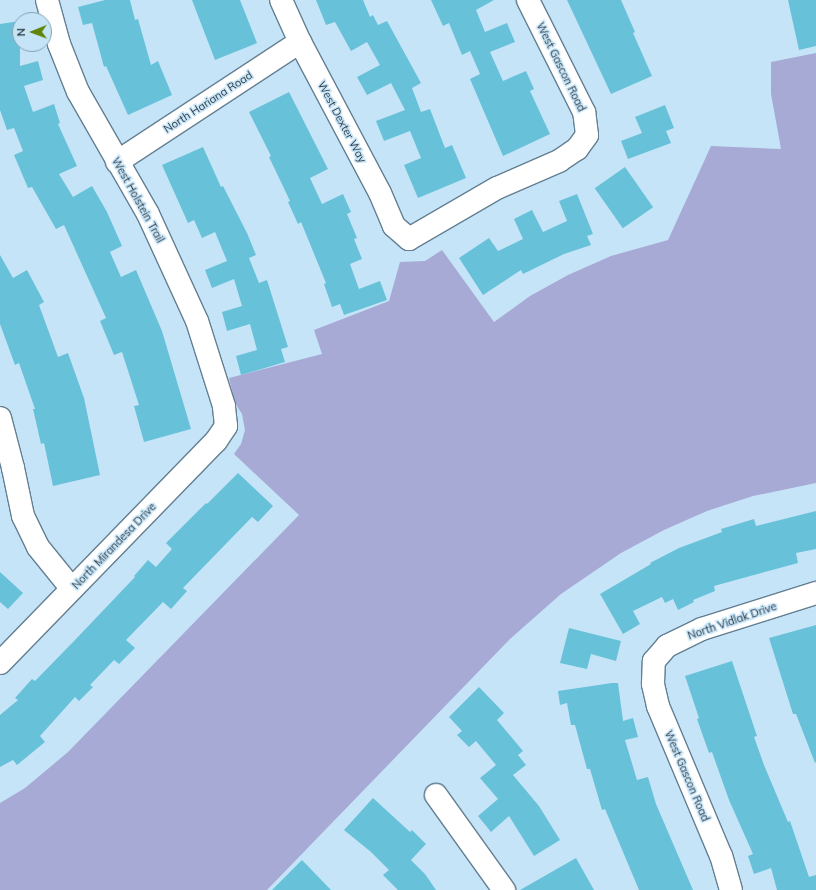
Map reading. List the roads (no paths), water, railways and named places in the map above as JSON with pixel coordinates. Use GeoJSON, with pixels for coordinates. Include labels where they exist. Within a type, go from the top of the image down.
{"type":"FeatureCollection","features":[{"type":"Feature","properties":{"kind":"street","name":"West Holstein Trail"},"geometry":{"type":"LineString","coordinates":[[47,0],[58,44],[78,92],[148,214],[197,321],[224,406],[226,426]]}},
{"type":"Feature","properties":{"kind":"street","name":"West Dexter Way"},"geometry":{"type":"LineString","coordinates":[[281,0],[300,42],[380,193],[394,226],[409,239]]}},
{"type":"Feature","properties":{"kind":"street","name":"West Gascon Road"},"geometry":{"type":"LineString","coordinates":[[409,239],[497,188],[559,161],[578,149],[587,136],[584,112],[528,0]]}},
{"type":"Feature","properties":{"kind":"street","name":"North Hariana Road"},"geometry":{"type":"LineString","coordinates":[[117,162],[300,42]]}},
{"type":"Feature","properties":{"kind":"street"},"geometry":{"type":"LineString","coordinates":[[0,418],[13,468],[23,516],[38,547],[72,589]]}},
{"type":"Feature","properties":{"kind":"street","name":"North Mirandesa Drive"},"geometry":{"type":"LineString","coordinates":[[0,663],[216,441],[226,426]]}},
{"type":"Feature","properties":{"kind":"street","name":"North Vidlak Drive"},"geometry":{"type":"LineString","coordinates":[[654,661],[667,646],[702,629],[816,593]]}},
{"type":"Feature","properties":{"kind":"street","name":"West Gascon Road"},"geometry":{"type":"LineString","coordinates":[[654,661],[653,684],[658,706],[721,856],[731,890]]}},
{"type":"Feature","properties":{"kind":"street"},"geometry":{"type":"LineString","coordinates":[[436,795],[504,890]]}}]}
